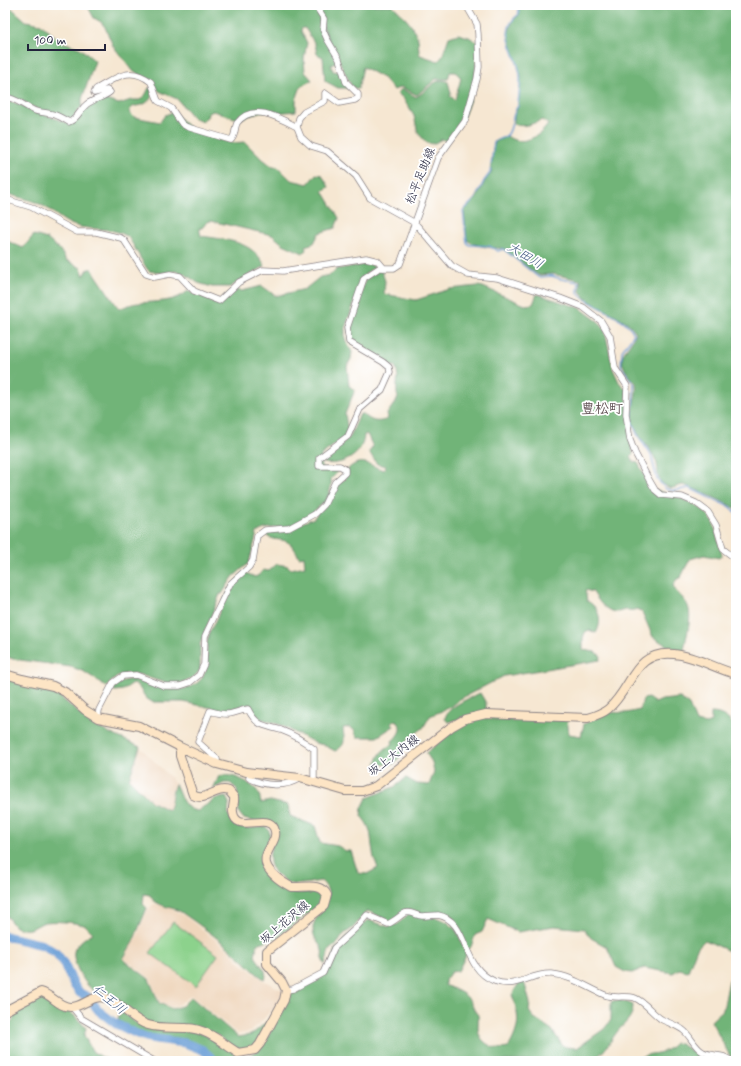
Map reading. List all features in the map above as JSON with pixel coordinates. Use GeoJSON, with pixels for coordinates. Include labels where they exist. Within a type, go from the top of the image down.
{"type":"FeatureCollection","features":[{"type":"Feature","properties":{"kind":"main road","name":"坂上大内線"},"geometry":{"type":"LineString","coordinates":[[5,674],[58,688],[84,710],[98,718],[139,726],[217,764],[246,772],[300,778],[345,791],[356,792],[369,790],[384,781],[451,727],[465,719],[486,714],[588,718],[601,714],[614,703],[644,661],[660,654],[677,654],[736,674]]}},
{"type":"Feature","properties":{"kind":"main road","name":"坂上花沢線"},"geometry":{"type":"LineString","coordinates":[[180,747],[180,756],[193,795],[203,797],[220,790],[229,790],[234,797],[233,813],[238,821],[246,824],[263,822],[269,823],[274,828],[275,835],[266,855],[268,870],[291,888],[317,886],[325,891],[327,895],[324,906],[267,951],[267,964],[282,982],[286,990]]}},
{"type":"Feature","properties":{"kind":"main road"},"geometry":{"type":"LineString","coordinates":[[5,1011],[41,992],[63,1005],[73,1007],[96,997],[103,997],[109,999],[138,1021],[158,1028],[188,1028],[202,1030],[238,1053],[255,1050],[260,1044],[284,1000],[286,990]]}},
{"type":"Feature","properties":{"kind":"street"},"geometry":{"type":"LineString","coordinates":[[297,127],[299,118],[304,112],[324,101],[325,93],[339,103],[358,98],[358,94],[346,82],[339,59],[327,39],[324,30],[323,16],[315,5]]}},
{"type":"Feature","properties":{"kind":"street","name":"松平足助線"},"geometry":{"type":"LineString","coordinates":[[384,268],[397,268],[400,264],[441,151],[466,117],[479,63],[477,24],[466,5]]}},
{"type":"Feature","properties":{"kind":"street"},"geometry":{"type":"LineString","coordinates":[[5,97],[22,102],[40,112],[54,113],[71,121],[77,118],[89,103],[110,92],[108,90],[93,92],[96,89],[126,73],[132,73],[151,82],[158,101],[171,108],[182,124],[195,130],[231,140],[234,136],[235,127],[240,119],[246,115],[265,113],[273,114],[297,127],[302,137],[311,146],[327,151],[356,176],[370,198],[415,223],[447,262],[461,272],[468,275],[497,278],[583,307],[601,321],[610,336],[615,368],[627,386],[626,414],[630,440],[635,453],[655,490],[661,495],[682,497],[702,507],[708,512],[716,525],[723,549],[736,559]]}},
{"type":"Feature","properties":{"kind":"street"},"geometry":{"type":"LineString","coordinates":[[5,199],[31,207],[77,232],[96,232],[121,238],[124,240],[146,274],[155,277],[170,274],[180,276],[194,292],[216,301],[223,299],[239,282],[263,270],[283,271],[366,258],[378,260],[384,268]]}},
{"type":"Feature","properties":{"kind":"street"},"geometry":{"type":"LineString","coordinates":[[98,718],[99,710],[110,688],[113,683],[123,676],[136,675],[164,686],[180,686],[196,679],[203,671],[203,644],[207,632],[230,584],[249,567],[257,536],[265,530],[289,528],[315,514],[324,505],[335,482],[345,473],[345,469],[340,466],[319,466],[318,463],[322,456],[348,436],[360,409],[382,390],[390,372],[389,367],[383,362],[349,342],[346,333],[364,278],[379,268],[384,268]]}},
{"type":"Feature","properties":{"kind":"street"},"geometry":{"type":"LineString","coordinates":[[217,764],[217,759],[198,742],[210,711],[223,715],[234,714],[248,709],[252,718],[261,724],[281,730],[314,749],[314,781]]}},
{"type":"Feature","properties":{"kind":"street"},"geometry":{"type":"LineString","coordinates":[[249,778],[272,785],[294,783],[300,778]]}},
{"type":"Feature","properties":{"kind":"street"},"geometry":{"type":"LineString","coordinates":[[286,990],[293,989],[323,974],[334,948],[356,928],[367,915],[388,924],[396,921],[404,913],[411,912],[418,916],[438,915],[451,921],[456,926],[469,957],[483,976],[500,982],[522,983],[534,976],[551,974],[566,976],[608,996],[637,999],[661,1019],[682,1029],[704,1052],[727,1057],[731,1061]]}},
{"type":"Feature","properties":{"kind":"street"},"geometry":{"type":"LineString","coordinates":[[73,1007],[81,1018],[154,1061]]}},
{"type":"Feature","properties":{"kind":"shaded area"},"geometry":{"type":"Polygon","coordinates":[[[140,747],[175,784],[171,791],[172,804],[168,810],[152,802],[129,779],[140,747]]]}},
{"type":"Feature","properties":{"kind":"shaded area"},"geometry":{"type":"Polygon","coordinates":[[[154,904],[169,908],[183,915],[230,951],[242,964],[263,980],[282,990],[281,1000],[251,1032],[238,1034],[191,995],[177,1006],[166,1006],[160,1002],[150,978],[124,958],[136,939],[148,909],[154,904]]]}},
{"type":"Feature","properties":{"kind":"green space"},"geometry":{"type":"Polygon","coordinates":[[[5,5],[8,5],[26,21],[41,24],[60,41],[80,48],[95,61],[82,99],[82,106],[71,120],[40,111],[22,101],[5,96],[5,5]]]}},
{"type":"Feature","properties":{"kind":"green space"},"geometry":{"type":"Polygon","coordinates":[[[87,5],[313,5],[321,17],[322,27],[337,59],[337,62],[331,65],[333,71],[341,72],[349,88],[338,88],[325,81],[323,57],[317,54],[315,44],[305,28],[302,28],[301,31],[307,43],[304,58],[305,72],[312,80],[301,86],[296,100],[296,111],[275,113],[266,111],[238,119],[213,111],[207,114],[208,116],[203,121],[193,118],[177,99],[159,91],[151,80],[134,72],[113,46],[105,27],[101,22],[94,18],[87,5]]]}},
{"type":"Feature","properties":{"kind":"green space"},"geometry":{"type":"Polygon","coordinates":[[[316,5],[392,5],[404,16],[414,29],[418,39],[420,55],[438,61],[442,57],[449,37],[458,34],[469,37],[477,42],[476,68],[471,95],[467,109],[455,132],[446,141],[442,139],[433,144],[427,143],[418,133],[414,116],[403,98],[397,93],[402,89],[416,97],[436,82],[444,80],[448,82],[451,93],[450,96],[455,100],[461,78],[456,72],[450,72],[448,79],[436,79],[417,95],[401,87],[394,90],[383,78],[363,67],[358,89],[352,87],[328,38],[316,5]]]}},
{"type":"Feature","properties":{"kind":"green space"},"geometry":{"type":"Polygon","coordinates":[[[518,5],[736,5],[736,509],[683,485],[673,488],[669,487],[663,484],[659,479],[654,456],[638,433],[632,417],[636,383],[625,369],[622,358],[636,333],[632,327],[625,321],[592,303],[585,297],[580,291],[580,280],[553,274],[538,275],[503,248],[484,247],[467,240],[464,211],[476,199],[491,173],[493,148],[496,141],[507,136],[518,141],[530,139],[545,129],[548,124],[542,120],[524,126],[514,124],[514,115],[518,106],[521,77],[508,34],[513,20],[519,15],[518,5]]]}},
{"type":"Feature","properties":{"kind":"green space"},"geometry":{"type":"Polygon","coordinates":[[[149,88],[151,88],[152,97],[142,105],[135,106],[130,109],[129,112],[134,117],[160,122],[165,115],[173,112],[194,132],[231,143],[245,142],[259,156],[273,167],[278,167],[291,180],[308,184],[316,174],[322,175],[329,187],[323,191],[339,218],[335,228],[319,233],[314,243],[305,246],[306,250],[303,253],[283,244],[272,235],[211,221],[207,222],[202,228],[199,228],[201,236],[229,240],[246,246],[260,257],[265,266],[230,287],[212,287],[198,283],[185,274],[176,271],[161,273],[149,271],[127,236],[114,231],[73,225],[40,204],[5,193],[5,99],[67,123],[93,104],[103,99],[119,104],[131,100],[140,100],[149,88]]]}},
{"type":"Feature","properties":{"kind":"green space"},"geometry":{"type":"Polygon","coordinates":[[[34,235],[47,239],[60,250],[66,260],[81,268],[84,276],[88,269],[92,269],[119,309],[135,304],[171,300],[188,291],[217,303],[233,289],[242,291],[262,286],[276,296],[305,289],[320,277],[330,275],[337,269],[369,264],[375,267],[365,274],[345,328],[345,339],[352,352],[351,359],[347,366],[349,386],[355,390],[345,414],[347,426],[351,429],[348,435],[321,455],[321,468],[336,470],[337,473],[331,479],[331,487],[328,494],[324,501],[312,513],[297,523],[286,527],[265,529],[257,533],[249,563],[233,577],[222,594],[220,594],[200,644],[200,670],[189,680],[177,683],[166,683],[135,674],[126,674],[116,678],[107,687],[83,671],[71,667],[13,659],[5,656],[5,240],[23,248],[34,235]]]}},
{"type":"Feature","properties":{"kind":"green space"},"geometry":{"type":"Polygon","coordinates":[[[380,270],[385,281],[384,294],[416,300],[450,289],[478,286],[525,305],[533,304],[537,294],[580,308],[599,322],[605,331],[613,369],[619,382],[626,389],[633,454],[631,456],[634,462],[638,463],[652,489],[688,501],[696,505],[710,517],[714,525],[722,555],[719,558],[704,555],[690,559],[681,577],[676,580],[673,586],[687,604],[690,615],[684,652],[672,648],[653,637],[642,612],[638,609],[613,612],[606,608],[597,599],[593,592],[585,590],[587,601],[594,607],[599,615],[599,624],[596,633],[589,630],[585,632],[583,638],[583,650],[595,652],[601,656],[600,660],[504,676],[460,699],[451,707],[430,716],[423,728],[408,739],[402,754],[394,764],[376,765],[380,754],[393,744],[392,741],[400,731],[400,725],[396,720],[391,722],[394,726],[377,737],[357,737],[354,730],[350,727],[343,728],[344,742],[339,749],[335,751],[324,745],[315,743],[281,725],[259,718],[249,704],[227,711],[183,702],[152,702],[146,698],[138,686],[134,684],[123,690],[113,690],[121,682],[129,680],[173,689],[185,688],[202,679],[207,662],[207,644],[209,633],[228,593],[234,583],[244,572],[255,577],[263,570],[269,571],[277,564],[288,566],[291,569],[305,566],[304,556],[299,557],[295,549],[290,544],[286,541],[274,539],[265,534],[267,532],[281,531],[314,518],[336,485],[344,480],[348,469],[353,465],[357,463],[366,463],[384,470],[386,466],[377,464],[369,452],[373,447],[367,434],[364,435],[360,449],[350,458],[331,464],[324,463],[321,460],[350,437],[360,414],[363,414],[369,419],[375,421],[388,419],[387,414],[398,398],[397,370],[395,366],[390,366],[382,358],[379,358],[350,341],[349,329],[366,278],[380,270]]]}},
{"type":"Feature","properties":{"kind":"green space"},"geometry":{"type":"Polygon","coordinates":[[[5,676],[52,690],[94,726],[140,747],[129,779],[152,802],[168,810],[175,784],[183,802],[194,810],[199,811],[202,807],[211,803],[214,799],[226,797],[229,803],[228,814],[237,824],[245,828],[266,827],[269,830],[270,833],[268,841],[261,859],[261,865],[267,876],[284,889],[296,893],[317,892],[322,901],[320,904],[278,937],[257,944],[255,956],[265,971],[266,977],[264,979],[230,948],[181,912],[159,904],[152,899],[150,895],[144,894],[143,904],[147,908],[133,942],[123,959],[149,979],[159,1003],[172,1009],[182,1006],[191,997],[238,1037],[251,1035],[274,1016],[255,1045],[245,1049],[235,1047],[215,1034],[204,1030],[162,1026],[143,1020],[130,1012],[108,994],[93,990],[85,982],[75,963],[74,951],[86,937],[93,933],[86,926],[71,923],[46,922],[29,929],[24,929],[15,927],[5,914],[5,676]]]}},
{"type":"Feature","properties":{"kind":"green space"},"geometry":{"type":"Polygon","coordinates":[[[480,693],[486,703],[486,711],[448,722],[445,719],[449,711],[454,707],[480,693]]]}},
{"type":"Feature","properties":{"kind":"green space"},"geometry":{"type":"Polygon","coordinates":[[[648,698],[655,703],[662,700],[680,698],[689,705],[696,722],[706,724],[711,722],[711,713],[723,716],[733,724],[736,721],[736,958],[727,950],[705,940],[697,948],[688,971],[679,969],[673,973],[644,968],[632,973],[625,972],[616,967],[607,947],[591,938],[584,929],[554,926],[518,932],[488,919],[482,932],[475,935],[471,947],[468,950],[451,919],[443,914],[419,914],[410,909],[404,910],[392,923],[367,911],[353,928],[344,934],[338,943],[329,950],[325,965],[322,950],[314,936],[313,928],[317,917],[327,900],[328,894],[326,887],[321,881],[291,884],[286,882],[274,872],[271,866],[270,854],[277,828],[244,819],[239,813],[237,789],[230,783],[224,783],[213,789],[219,776],[224,775],[235,777],[247,782],[259,794],[261,803],[270,801],[288,805],[290,816],[315,826],[320,843],[338,846],[346,851],[351,851],[358,873],[367,874],[378,868],[368,825],[361,816],[362,808],[367,798],[396,786],[406,778],[417,784],[429,785],[434,772],[432,762],[426,753],[462,724],[476,719],[488,718],[516,717],[567,719],[569,734],[581,736],[584,724],[609,712],[626,713],[640,710],[643,699],[648,698]]]}},
{"type":"Feature","properties":{"kind":"green space"},"geometry":{"type":"Polygon","coordinates":[[[408,914],[440,919],[452,926],[457,933],[462,942],[466,955],[458,971],[451,972],[445,980],[445,985],[468,998],[478,1015],[478,1030],[481,1038],[487,1044],[495,1048],[508,1048],[515,1034],[518,1022],[512,995],[520,981],[524,981],[530,1003],[529,1011],[533,1017],[552,1030],[562,1045],[566,1047],[577,1048],[604,1029],[611,1020],[611,1002],[619,1000],[633,1005],[632,1014],[603,1052],[589,1061],[218,1061],[205,1050],[189,1041],[137,1032],[123,1025],[118,1019],[119,1015],[123,1013],[136,1023],[197,1032],[210,1037],[240,1057],[250,1055],[265,1042],[279,1012],[290,995],[297,989],[315,982],[322,977],[328,967],[335,949],[342,945],[346,937],[368,920],[389,927],[398,924],[408,914]]]}},
{"type":"Feature","properties":{"kind":"green space"},"geometry":{"type":"Polygon","coordinates":[[[173,922],[218,955],[196,986],[150,953],[173,922]]]}},
{"type":"Feature","properties":{"kind":"green space"},"geometry":{"type":"Polygon","coordinates":[[[736,974],[736,1061],[734,1061],[711,1021],[723,1010],[729,980],[736,974]]]}},
{"type":"Feature","properties":{"kind":"green space"},"geometry":{"type":"Polygon","coordinates":[[[43,997],[61,1005],[77,1018],[86,1028],[84,1036],[93,1052],[110,1061],[5,1061],[5,1022],[12,1022],[18,1007],[43,997]]]}},
{"type":"Feature","properties":{"kind":"green space"},"geometry":{"type":"Polygon","coordinates":[[[675,1043],[680,1044],[709,1061],[635,1061],[645,1055],[665,1051],[675,1043]]]}},
{"type":"Feature","properties":{"kind":"waterway","name":"大田川"},"geometry":{"type":"LineString","coordinates":[[517,5],[519,14],[512,21],[508,36],[519,68],[520,84],[518,106],[514,112],[510,131],[505,137],[494,142],[490,173],[475,199],[463,211],[467,243],[470,245],[489,246],[498,251],[503,249],[538,277],[552,276],[579,282],[578,293],[582,297],[626,323],[634,334],[622,351],[621,367],[634,384],[632,422],[637,434],[651,455],[657,479],[666,489],[673,491],[689,488],[730,507],[736,513]]}},
{"type":"Feature","properties":{"kind":"waterway","name":"仁王川"},"geometry":{"type":"LineString","coordinates":[[5,936],[43,945],[56,953],[63,962],[74,985],[80,993],[88,997],[99,1011],[116,1024],[149,1038],[185,1043],[203,1050],[215,1061]]}},
{"type":"Feature","properties":{"kind":"district","name":"豊松町"},"geometry":{"type":"Point","coordinates":[602,409]}}]}
